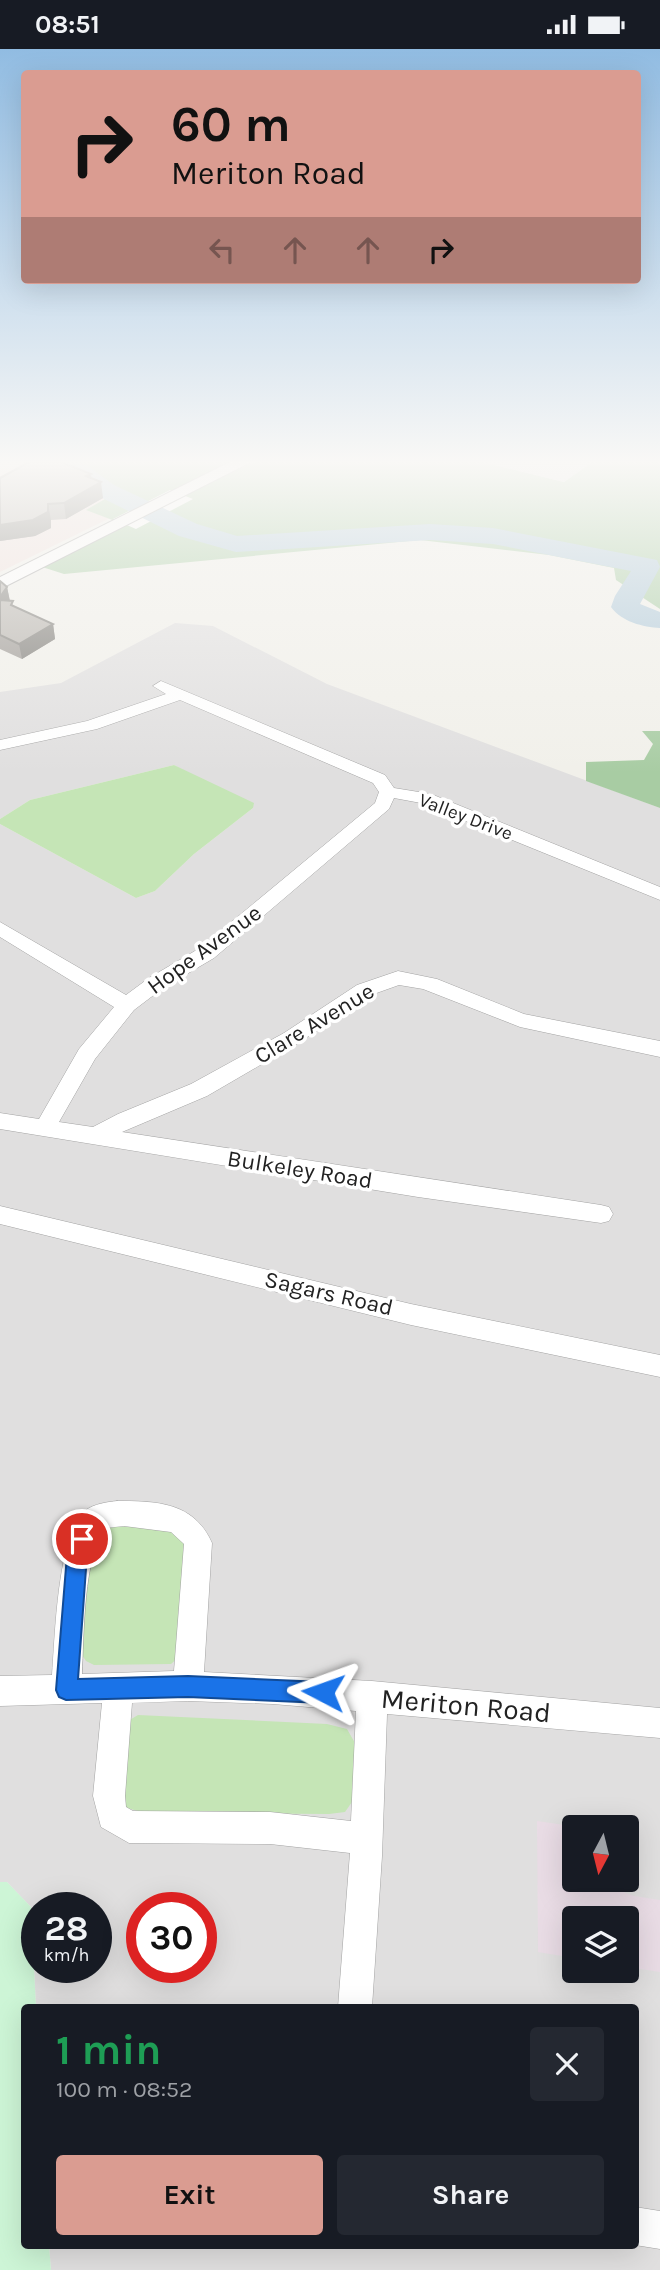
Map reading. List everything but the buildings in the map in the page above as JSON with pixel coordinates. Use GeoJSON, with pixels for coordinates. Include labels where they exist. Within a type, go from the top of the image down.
{"type":"FeatureCollection","features":[{"type":"Feature","properties":{"kind":"street"},"geometry":{"type":"LineString","coordinates":[[0,584],[38,566]]}},
{"type":"Feature","properties":{"kind":"street","name":"Valley Drive"},"geometry":{"type":"LineString","coordinates":[[161,686],[379,779],[388,792],[410,794],[442,804],[660,894]]}},
{"type":"Feature","properties":{"kind":"street"},"geometry":{"type":"LineString","coordinates":[[0,745],[91,725],[180,695]]}},
{"type":"Feature","properties":{"kind":"street","name":"Hope Avenue"},"geometry":{"type":"LineString","coordinates":[[45,1128],[87,1053],[127,1005],[223,940],[383,805],[388,792]]}},
{"type":"Feature","properties":{"kind":"street"},"geometry":{"type":"LineString","coordinates":[[0,928],[127,1005]]}},
{"type":"Feature","properties":{"kind":"street","name":"Clare Avenue"},"geometry":{"type":"LineString","coordinates":[[98,1135],[125,1120],[199,1090],[291,1038],[364,990],[398,978],[430,984],[520,1020],[660,1049]]}},
{"type":"Feature","properties":{"kind":"street","name":"Bulkeley Road"},"geometry":{"type":"LineString","coordinates":[[0,1121],[418,1188],[601,1214]]}},
{"type":"Feature","properties":{"kind":"street","name":"Sagars Road"},"geometry":{"type":"LineString","coordinates":[[0,1215],[349,1298],[660,1366]]}},
{"type":"Feature","properties":{"kind":"street"},"geometry":{"type":"LineString","coordinates":[[66,1690],[77,1555],[82,1539],[95,1518],[118,1514],[172,1518],[194,1531],[198,1543],[188,1686]]}},
{"type":"Feature","properties":{"kind":"street","name":"Meriton Road"},"geometry":{"type":"LineString","coordinates":[[0,1691],[188,1686],[273,1689],[660,1723]]}},
{"type":"Feature","properties":{"kind":"street"},"geometry":{"type":"LineString","coordinates":[[118,1688],[108,1796],[112,1816],[129,1827],[270,1828],[366,1839]]}},
{"type":"Feature","properties":{"kind":"street"},"geometry":{"type":"LineString","coordinates":[[355,2004],[372,1696]]}},
{"type":"Feature","properties":{"kind":"street"},"geometry":{"type":"LineString","coordinates":[[639,2226],[660,2229]]}},
{"type":"Feature","properties":{"kind":"shaded area"},"geometry":{"type":"Polygon","coordinates":[[[0,566],[13,566],[0,572],[0,566]]]}},
{"type":"Feature","properties":{"kind":"shaded area"},"geometry":{"type":"Polygon","coordinates":[[[175,623],[213,626],[327,684],[660,808],[660,2270],[51,2270],[49,2249],[639,2249],[639,2004],[36,2004],[35,1983],[112,1983],[112,1892],[21,1892],[21,1897],[7,1882],[0,1882],[0,824],[136,898],[155,891],[194,854],[253,808],[174,765],[30,800],[0,819],[0,692],[61,683],[175,623]]]}},
{"type":"Feature","properties":{"kind":"shaded area"},"geometry":{"type":"Polygon","coordinates":[[[537,1821],[562,1825],[562,1892],[624,1892],[660,1900],[660,1972],[639,1969],[639,1906],[562,1906],[562,1956],[538,1952],[537,1821]]]}},
{"type":"Feature","properties":{"kind":"green space"},"geometry":{"type":"Polygon","coordinates":[[[40,566],[151,566],[64,574],[40,566]]]}},
{"type":"Feature","properties":{"kind":"green space"},"geometry":{"type":"Polygon","coordinates":[[[602,566],[660,566],[660,609],[616,580],[614,568],[602,566]]]}},
{"type":"Feature","properties":{"kind":"green space"},"geometry":{"type":"Polygon","coordinates":[[[642,731],[660,731],[660,808],[586,781],[586,762],[644,760],[653,744],[642,731]]]}},
{"type":"Feature","properties":{"kind":"green space"},"geometry":{"type":"Polygon","coordinates":[[[174,765],[254,803],[253,808],[194,854],[155,891],[136,898],[0,824],[0,819],[30,800],[174,765]]]}},
{"type":"Feature","properties":{"kind":"green space"},"geometry":{"type":"Polygon","coordinates":[[[109,1526],[170,1528],[187,1544],[179,1657],[171,1664],[94,1665],[86,1661],[80,1652],[93,1540],[98,1531],[109,1526]]]}},
{"type":"Feature","properties":{"kind":"green space"},"geometry":{"type":"Polygon","coordinates":[[[138,1715],[327,1724],[347,1729],[355,1743],[352,1802],[345,1812],[329,1814],[145,1813],[127,1808],[120,1797],[128,1721],[138,1715]]]}},
{"type":"Feature","properties":{"kind":"green space"},"geometry":{"type":"Polygon","coordinates":[[[0,1882],[7,1882],[21,1897],[21,1983],[35,1983],[36,2004],[21,2004],[21,2249],[49,2249],[51,2270],[0,2270],[0,1882]]]}},
{"type":"Feature","properties":{"kind":"waterway"},"geometry":{"type":"LineString","coordinates":[[645,566],[625,607],[647,619],[660,620]]}},
{"type":"Feature","properties":{"kind":"route"},"geometry":{"type":"LineString","coordinates":[[82,1539],[77,1555],[66,1690],[188,1686],[323,1692]]}}]}
